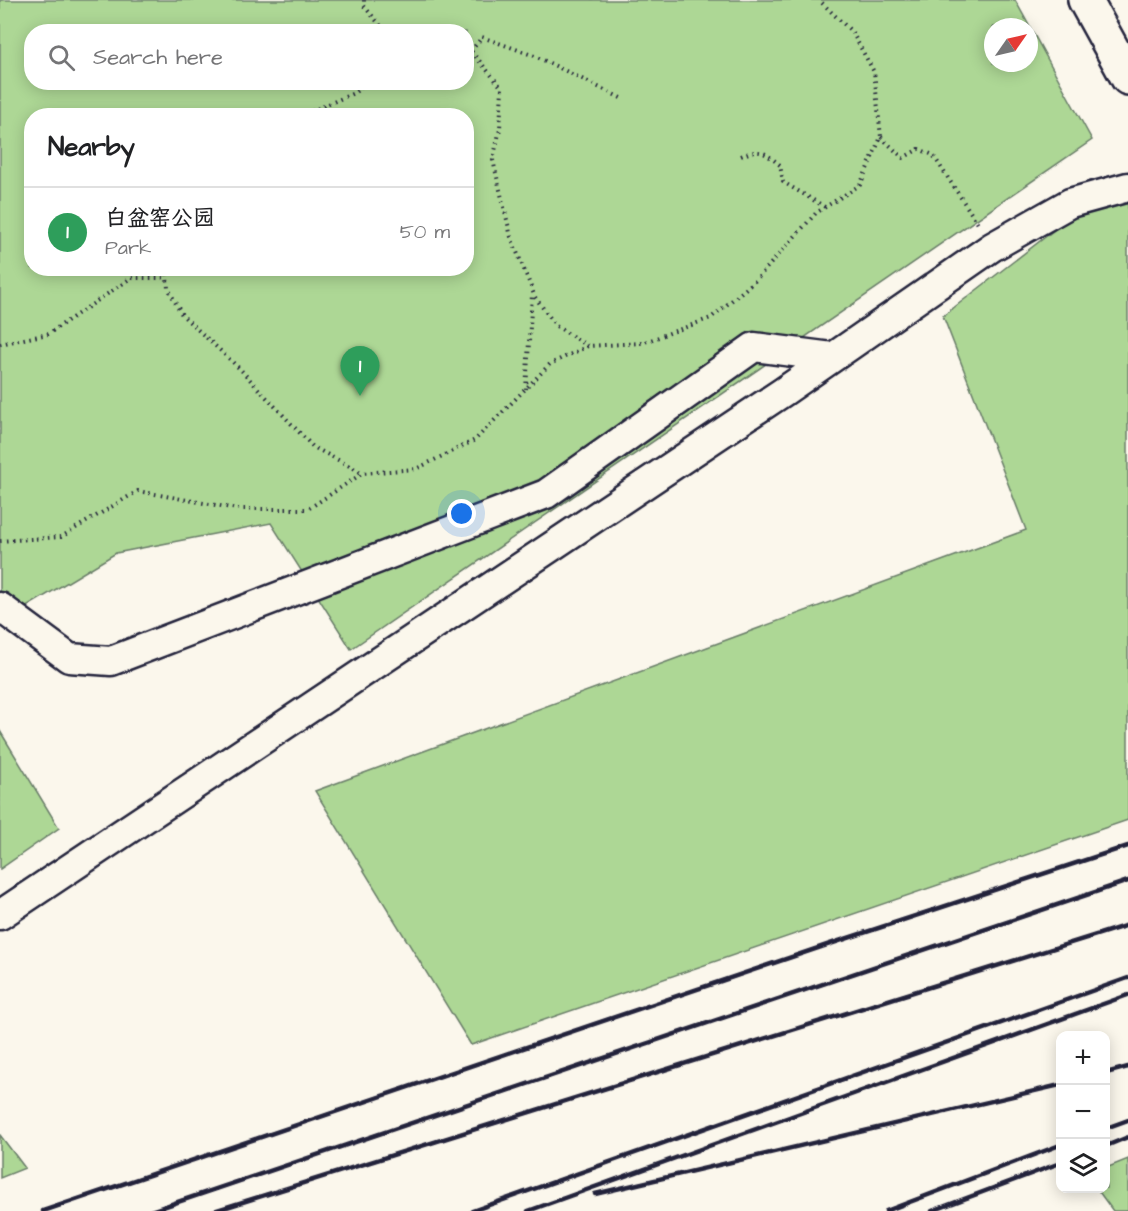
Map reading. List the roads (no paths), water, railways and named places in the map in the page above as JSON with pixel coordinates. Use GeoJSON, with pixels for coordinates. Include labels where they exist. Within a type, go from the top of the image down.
{"type":"FeatureCollection","features":[{"type":"Feature","properties":{"kind":"main road"},"geometry":{"type":"LineString","coordinates":[[1085,0],[1128,78]]}},
{"type":"Feature","properties":{"kind":"street"},"geometry":{"type":"LineString","coordinates":[[0,915],[264,741],[992,247],[1071,203],[1128,187]]}},
{"type":"Feature","properties":{"kind":"street"},"geometry":{"type":"LineString","coordinates":[[0,607],[69,658],[111,661],[546,494],[754,347],[832,357]]}},
{"type":"Feature","properties":{"kind":"railway"},"geometry":{"type":"LineString","coordinates":[[43,1211],[833,943],[1128,846]]}},
{"type":"Feature","properties":{"kind":"railway"},"geometry":{"type":"LineString","coordinates":[[151,1211],[1128,881]]}},
{"type":"Feature","properties":{"kind":"railway"},"geometry":{"type":"LineString","coordinates":[[214,1211],[1128,925]]}},
{"type":"Feature","properties":{"kind":"railway"},"geometry":{"type":"LineString","coordinates":[[472,1211],[1128,978]]}},
{"type":"Feature","properties":{"kind":"railway"},"geometry":{"type":"LineString","coordinates":[[528,1211],[1128,995]]}},
{"type":"Feature","properties":{"kind":"railway"},"geometry":{"type":"LineString","coordinates":[[1110,1072],[1128,1067]]}},
{"type":"Feature","properties":{"kind":"railway"},"geometry":{"type":"LineString","coordinates":[[595,1194],[1056,1086]]}},
{"type":"Feature","properties":{"kind":"railway"},"geometry":{"type":"LineString","coordinates":[[1110,1127],[1128,1120]]}},
{"type":"Feature","properties":{"kind":"railway"},"geometry":{"type":"LineString","coordinates":[[1110,1144],[1128,1137]]}},
{"type":"Feature","properties":{"kind":"railway"},"geometry":{"type":"LineString","coordinates":[[886,1211],[1056,1147]]}},
{"type":"Feature","properties":{"kind":"railway"},"geometry":{"type":"LineString","coordinates":[[932,1211],[1056,1164]]}},
{"type":"Feature","properties":{"kind":"place","name":"白盆窑公园"},"geometry":{"type":"Point","coordinates":[360,396]}}]}
